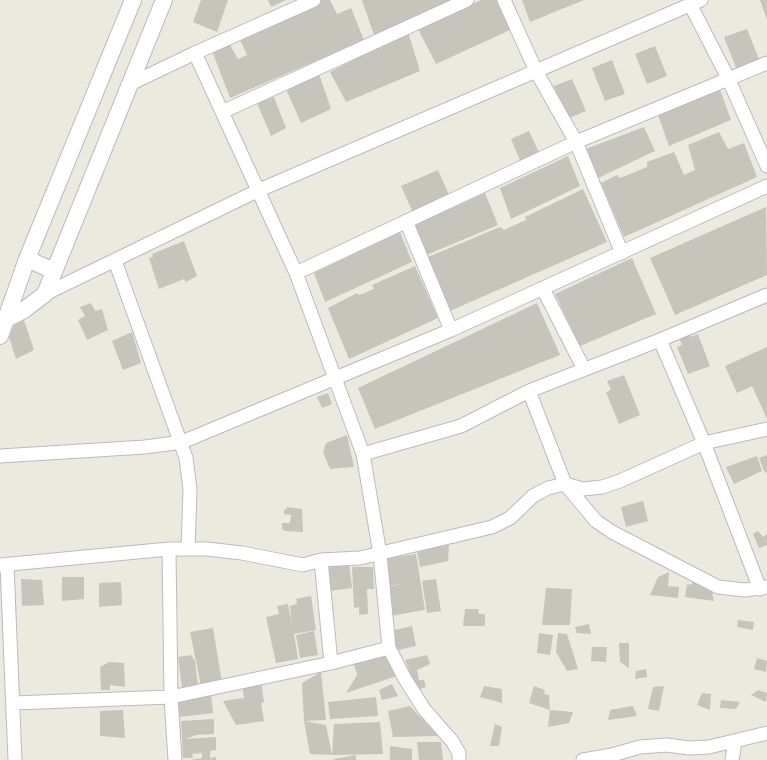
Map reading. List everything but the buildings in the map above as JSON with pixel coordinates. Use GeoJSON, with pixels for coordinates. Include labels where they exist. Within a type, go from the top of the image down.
{"type":"FeatureCollection","features":[{"type":"Feature","properties":{"kind":"street"},"geometry":{"type":"LineString","coordinates":[[0,336],[8,318],[27,259],[133,0]]}},
{"type":"Feature","properties":{"kind":"street"},"geometry":{"type":"LineString","coordinates":[[45,294],[128,85],[164,0]]}},
{"type":"Feature","properties":{"kind":"street"},"geometry":{"type":"LineString","coordinates":[[128,85],[314,0]]}},
{"type":"Feature","properties":{"kind":"street"},"geometry":{"type":"LineString","coordinates":[[222,112],[467,0]]}},
{"type":"Feature","properties":{"kind":"street"},"geometry":{"type":"LineString","coordinates":[[504,0],[536,71],[576,142],[622,253]]}},
{"type":"Feature","properties":{"kind":"street"},"geometry":{"type":"LineString","coordinates":[[8,318],[24,310],[45,294],[116,261],[257,191],[696,2],[767,166]]}},
{"type":"Feature","properties":{"kind":"street"},"geometry":{"type":"LineString","coordinates":[[196,53],[257,191],[296,274],[334,379],[354,426],[363,454],[380,554],[388,648],[424,709],[452,741],[459,753],[459,760]]}},
{"type":"Feature","properties":{"kind":"street"},"geometry":{"type":"LineString","coordinates":[[296,274],[576,142],[767,62]]}},
{"type":"Feature","properties":{"kind":"street"},"geometry":{"type":"LineString","coordinates":[[0,456],[145,447],[182,442],[451,330],[767,186]]}},
{"type":"Feature","properties":{"kind":"street"},"geometry":{"type":"LineString","coordinates":[[406,221],[451,330]]}},
{"type":"Feature","properties":{"kind":"street"},"geometry":{"type":"LineString","coordinates":[[27,259],[54,271]]}},
{"type":"Feature","properties":{"kind":"street"},"geometry":{"type":"LineString","coordinates":[[116,261],[182,442],[189,473],[190,489],[188,549]]}},
{"type":"Feature","properties":{"kind":"street"},"geometry":{"type":"LineString","coordinates":[[543,289],[584,370]]}},
{"type":"Feature","properties":{"kind":"street"},"geometry":{"type":"LineString","coordinates":[[363,454],[461,426],[529,391],[660,340],[767,295]]}},
{"type":"Feature","properties":{"kind":"street"},"geometry":{"type":"LineString","coordinates":[[529,391],[565,484],[596,520],[612,532],[718,586],[745,590],[764,588],[660,340]]}},
{"type":"Feature","properties":{"kind":"street"},"geometry":{"type":"LineString","coordinates":[[15,760],[13,703],[4,565],[169,549],[207,549],[242,553],[303,565],[321,560],[360,558],[492,527],[510,518],[533,496],[548,488],[565,484],[583,488],[602,487],[620,481],[704,443],[767,429]]}},
{"type":"Feature","properties":{"kind":"street"},"geometry":{"type":"LineString","coordinates":[[169,549],[171,697],[175,760]]}},
{"type":"Feature","properties":{"kind":"street"},"geometry":{"type":"LineString","coordinates":[[321,560],[331,663]]}},
{"type":"Feature","properties":{"kind":"street"},"geometry":{"type":"LineString","coordinates":[[13,703],[171,697],[331,663],[388,648]]}},
{"type":"Feature","properties":{"kind":"street"},"geometry":{"type":"LineString","coordinates":[[583,760],[612,755],[640,746],[668,745],[689,748],[709,747],[735,742],[767,733]]}},
{"type":"Feature","properties":{"kind":"street"},"geometry":{"type":"LineString","coordinates":[[732,760],[735,742]]}}]}
